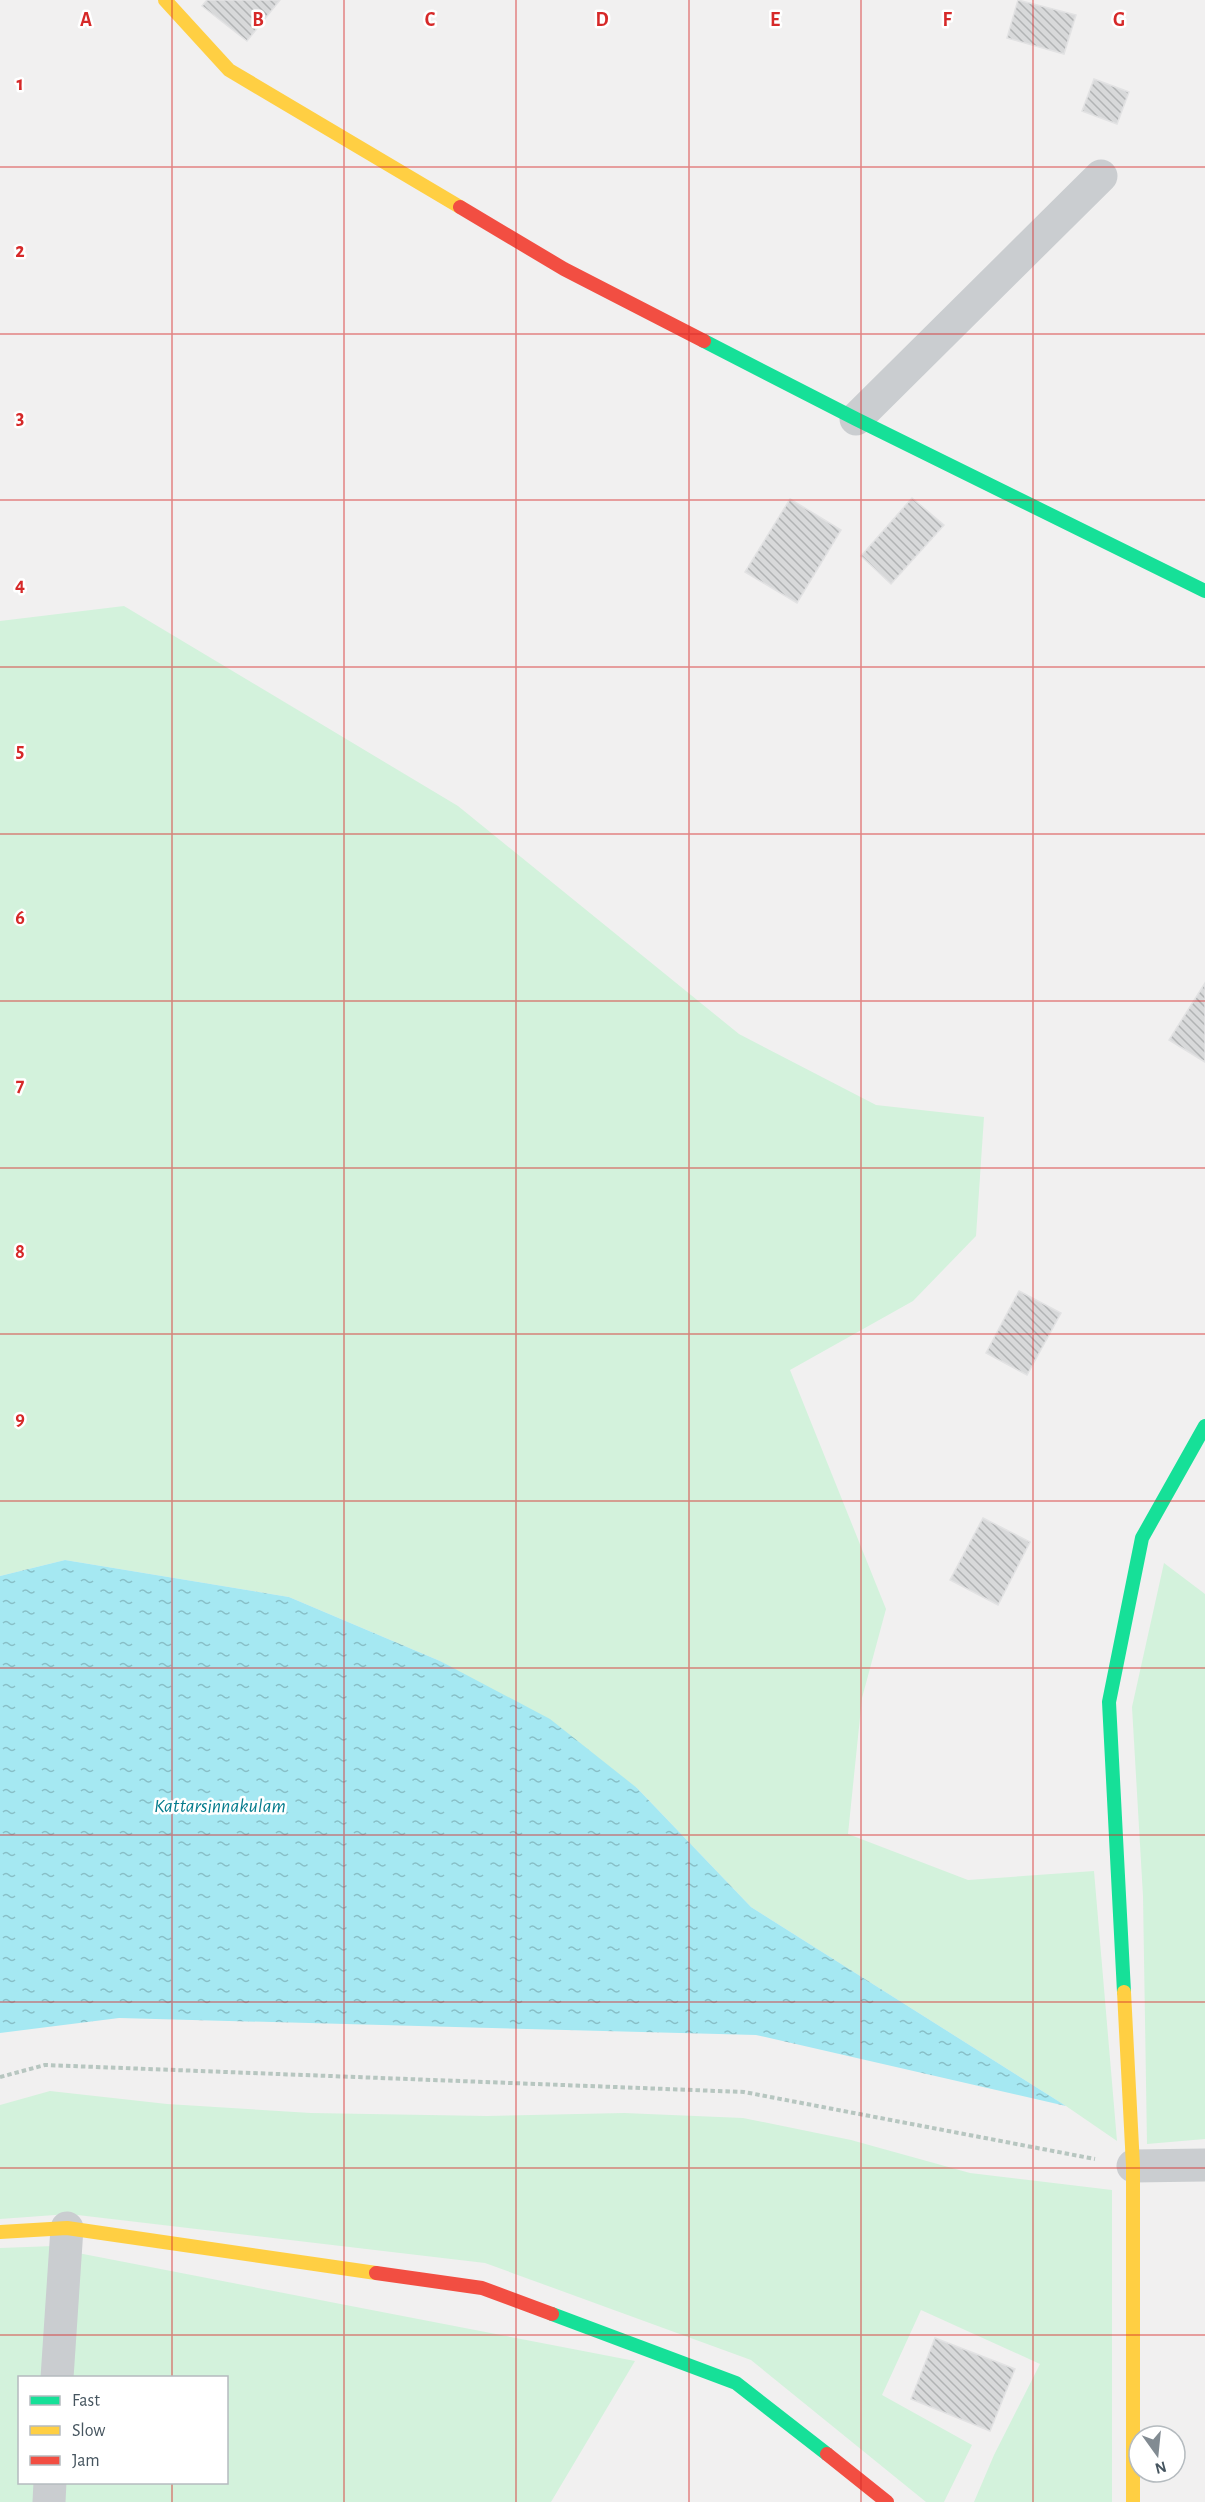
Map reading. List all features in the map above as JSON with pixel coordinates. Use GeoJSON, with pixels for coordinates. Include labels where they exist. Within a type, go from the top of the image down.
{"type":"FeatureCollection","features":[{"type":"Feature","properties":{"kind":"street"},"geometry":{"type":"LineString","coordinates":[[165,0],[229,70],[564,269],[856,419],[1205,591]]}},
{"type":"Feature","properties":{"kind":"street"},"geometry":{"type":"LineString","coordinates":[[856,419],[1101,176]]}},
{"type":"Feature","properties":{"kind":"street"},"geometry":{"type":"LineString","coordinates":[[1133,2502],[1133,2166],[1109,1702],[1142,1538],[1205,1426]]}},
{"type":"Feature","properties":{"kind":"street"},"geometry":{"type":"LineString","coordinates":[[1133,2166],[1205,2165]]}},
{"type":"Feature","properties":{"kind":"street"},"geometry":{"type":"LineString","coordinates":[[57,2376],[67,2228]]}},
{"type":"Feature","properties":{"kind":"street"},"geometry":{"type":"LineString","coordinates":[[0,2232],[67,2228],[482,2288],[736,2383],[887,2502]]}},
{"type":"Feature","properties":{"kind":"street"},"geometry":{"type":"LineString","coordinates":[[49,2502],[50,2484]]}},
{"type":"Feature","properties":{"kind":"path"},"geometry":{"type":"LineString","coordinates":[[0,2077],[45,2065],[744,2092],[1133,2166]]}},
{"type":"Feature","properties":{"kind":"green space"},"geometry":{"type":"Polygon","coordinates":[[[124,606],[458,806],[739,1034],[876,1105],[984,1117],[976,1236],[913,1301],[790,1370],[886,1609],[862,1698],[848,1834],[968,1880],[1094,1871],[1117,2141],[1066,2106],[751,1907],[637,1788],[440,1661],[289,1597],[65,1560],[0,1576],[0,621],[124,606]]]}},
{"type":"Feature","properties":{"kind":"green space"},"geometry":{"type":"Polygon","coordinates":[[[1164,1563],[1205,1594],[1205,2139],[1147,2144],[1143,1896],[1132,1707],[1164,1563]]]}},
{"type":"Feature","properties":{"kind":"green space"},"geometry":{"type":"Polygon","coordinates":[[[50,2091],[167,2104],[311,2113],[487,2116],[624,2113],[743,2118],[851,2140],[970,2173],[1112,2190],[1112,2502],[974,2502],[994,2455],[1040,2364],[921,2310],[882,2395],[972,2445],[944,2502],[926,2502],[751,2360],[485,2263],[69,2214],[0,2219],[0,2105],[50,2091]]]}},
{"type":"Feature","properties":{"kind":"green space"},"geometry":{"type":"Polygon","coordinates":[[[54,2246],[46,2376],[18,2376],[18,2484],[39,2484],[38,2502],[0,2502],[0,2248],[54,2246]]]}},
{"type":"Feature","properties":{"kind":"green space"},"geometry":{"type":"Polygon","coordinates":[[[78,2253],[635,2361],[551,2502],[63,2502],[64,2484],[228,2484],[228,2376],[71,2376],[78,2253]]]}},
{"type":"Feature","properties":{"kind":"water","name":"Kattarsinnakulam"},"geometry":{"type":"Polygon","coordinates":[[[65,1560],[289,1597],[440,1661],[550,1719],[637,1788],[751,1907],[1066,2106],[756,2035],[119,2018],[0,2033],[0,1576],[65,1560]]]}},
{"type":"Feature","properties":{"kind":"building"},"geometry":{"type":"Polygon","coordinates":[[[207,0],[280,0],[247,41],[202,6],[207,0]]]}},
{"type":"Feature","properties":{"kind":"building"},"geometry":{"type":"Polygon","coordinates":[[[1018,0],[1076,15],[1064,54],[1007,38],[1018,0]]]}},
{"type":"Feature","properties":{"kind":"building"},"geometry":{"type":"Polygon","coordinates":[[[1094,79],[1129,92],[1117,124],[1082,111],[1094,79]]]}},
{"type":"Feature","properties":{"kind":"building"},"geometry":{"type":"Polygon","coordinates":[[[912,498],[944,525],[891,584],[861,556],[912,498]]]}},
{"type":"Feature","properties":{"kind":"building"},"geometry":{"type":"Polygon","coordinates":[[[790,499],[841,530],[797,603],[745,572],[790,499]]]}},
{"type":"Feature","properties":{"kind":"building"},"geometry":{"type":"Polygon","coordinates":[[[1205,983],[1205,1062],[1169,1040],[1205,983]]]}},
{"type":"Feature","properties":{"kind":"building"},"geometry":{"type":"Polygon","coordinates":[[[1019,1291],[1061,1313],[1027,1375],[986,1353],[1019,1291]]]}},
{"type":"Feature","properties":{"kind":"building"},"geometry":{"type":"Polygon","coordinates":[[[983,1518],[1030,1542],[998,1605],[950,1580],[983,1518]]]}},
{"type":"Feature","properties":{"kind":"building"},"geometry":{"type":"Polygon","coordinates":[[[935,2338],[1015,2369],[990,2431],[911,2399],[935,2338]]]}},
{"type":"Feature","properties":{"kind":"traffic: fast"},"geometry":{"type":"LineString","coordinates":[[704,341],[856,419],[1205,591]]}},
{"type":"Feature","properties":{"kind":"traffic: fast"},"geometry":{"type":"LineString","coordinates":[[1124,1992],[1109,1702],[1142,1538],[1205,1426]]}},
{"type":"Feature","properties":{"kind":"traffic: fast"},"geometry":{"type":"LineString","coordinates":[[552,2314],[736,2383],[827,2454]]}},
{"type":"Feature","properties":{"kind":"traffic: slow"},"geometry":{"type":"LineString","coordinates":[[165,0],[229,70],[460,207]]}},
{"type":"Feature","properties":{"kind":"traffic: slow"},"geometry":{"type":"LineString","coordinates":[[1124,1992],[1133,2166],[1133,2502]]}},
{"type":"Feature","properties":{"kind":"traffic: slow"},"geometry":{"type":"LineString","coordinates":[[0,2232],[67,2228],[376,2273]]}},
{"type":"Feature","properties":{"kind":"traffic: jam"},"geometry":{"type":"LineString","coordinates":[[460,207],[564,269],[704,341]]}},
{"type":"Feature","properties":{"kind":"traffic: jam"},"geometry":{"type":"LineString","coordinates":[[376,2273],[482,2288],[552,2314]]}},
{"type":"Feature","properties":{"kind":"traffic: jam"},"geometry":{"type":"LineString","coordinates":[[827,2454],[887,2502]]}}]}
